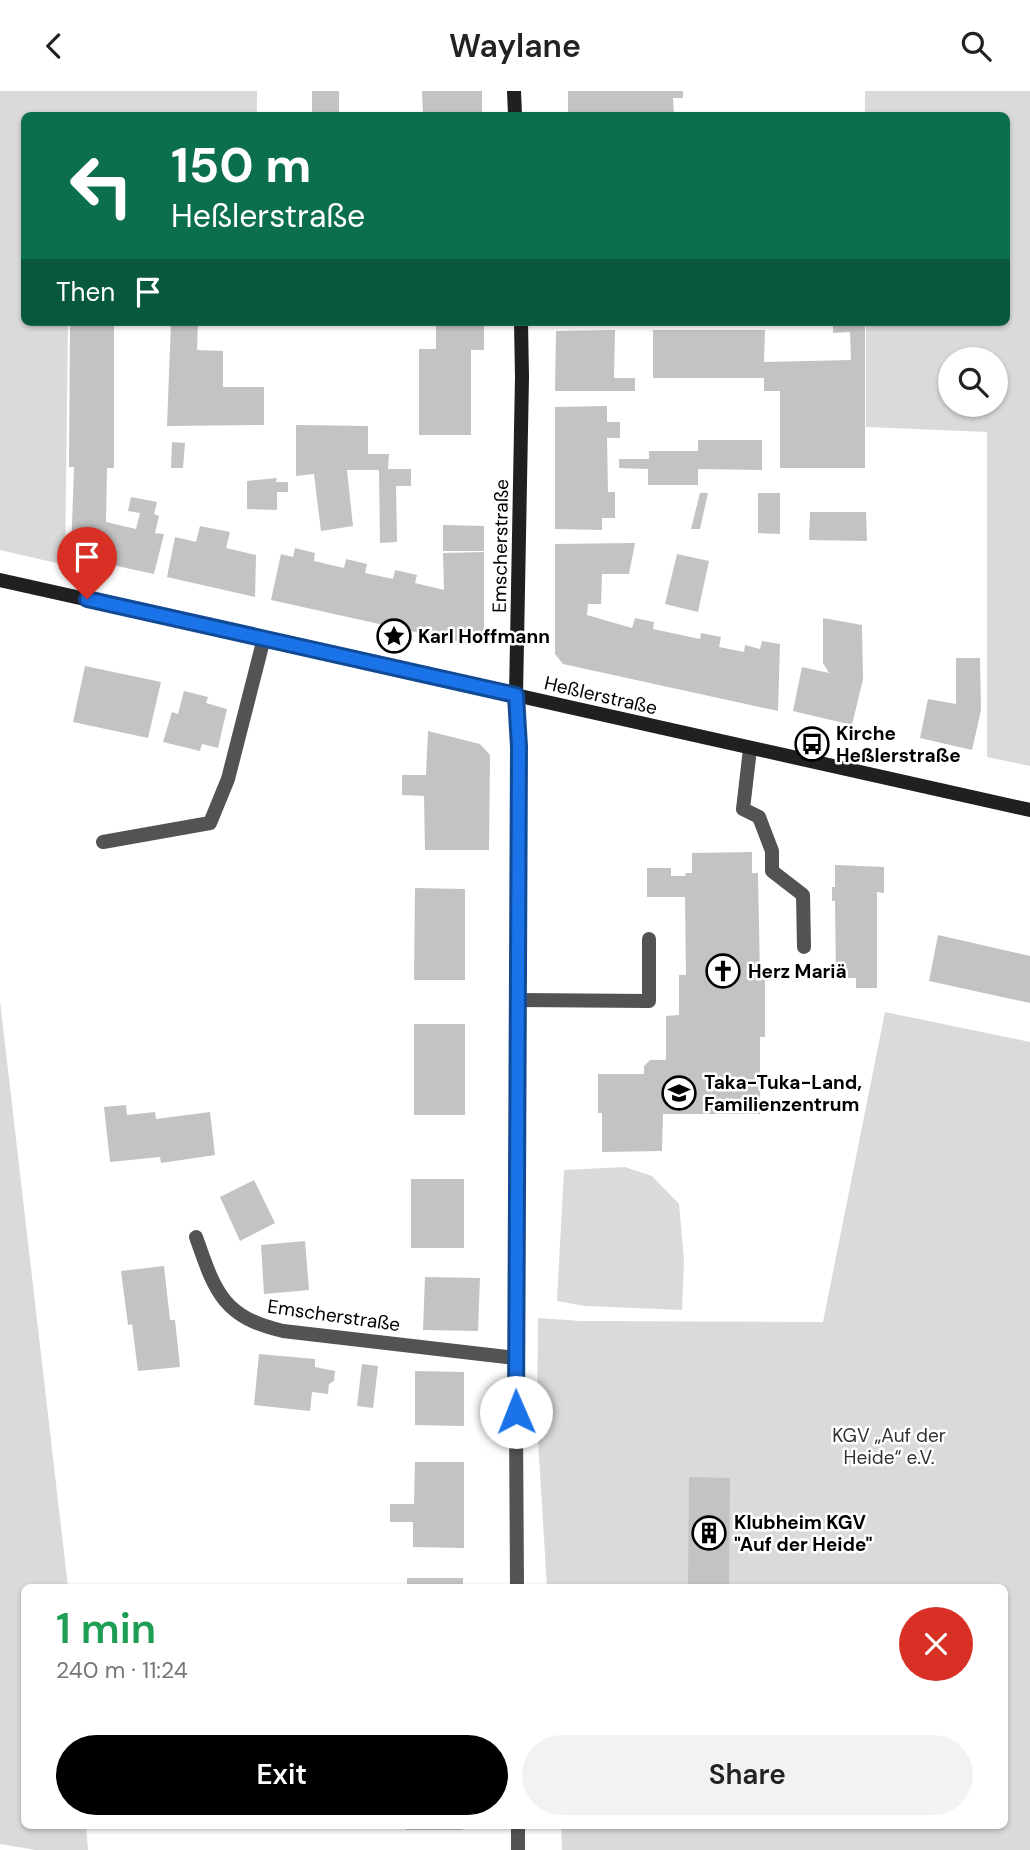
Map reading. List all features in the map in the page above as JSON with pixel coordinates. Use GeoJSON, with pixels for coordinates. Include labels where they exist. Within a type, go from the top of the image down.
{"type":"FeatureCollection","features":[{"type":"Feature","properties":{"kind":"street"},"geometry":{"type":"LineString","coordinates":[[514,91],[515,112]]}},
{"type":"Feature","properties":{"kind":"street","name":"Emscherstraße"},"geometry":{"type":"LineString","coordinates":[[517,1584],[515,1358],[519,747],[516,695],[521,326]]}},
{"type":"Feature","properties":{"kind":"street","name":"Heßlerstraße"},"geometry":{"type":"LineString","coordinates":[[0,580],[1030,810]]}},
{"type":"Feature","properties":{"kind":"street"},"geometry":{"type":"LineString","coordinates":[[103,842],[209,823],[228,779],[264,638]]}},
{"type":"Feature","properties":{"kind":"street"},"geometry":{"type":"LineString","coordinates":[[750,749],[743,809],[759,817],[772,851],[772,871],[803,895],[804,947]]}},
{"type":"Feature","properties":{"kind":"street"},"geometry":{"type":"LineString","coordinates":[[518,1000],[649,1001],[649,939]]}},
{"type":"Feature","properties":{"kind":"street","name":"Emscherstraße"},"geometry":{"type":"LineString","coordinates":[[196,1237],[213,1284],[224,1301],[240,1315],[260,1325],[283,1331],[515,1358]]}},
{"type":"Feature","properties":{"kind":"street"},"geometry":{"type":"LineString","coordinates":[[518,1829],[518,1850]]}},
{"type":"Feature","properties":{"kind":"green space"},"geometry":{"type":"Polygon","coordinates":[[[0,91],[257,91],[257,112],[21,112],[21,326],[68,326],[65,565],[0,550],[0,91]]]}},
{"type":"Feature","properties":{"kind":"green space"},"geometry":{"type":"Polygon","coordinates":[[[865,91],[1030,91],[1030,766],[987,757],[987,432],[866,427],[866,326],[1010,326],[1010,112],[865,112],[865,91]]]}},
{"type":"Feature","properties":{"kind":"green space"},"geometry":{"type":"Polygon","coordinates":[[[0,1001],[68,1584],[21,1584],[21,1829],[86,1829],[88,1850],[36,1850],[0,1844],[0,1001]]]}},
{"type":"Feature","properties":{"kind":"green space","name":"KGV „Auf der Heide“ e.V."},"geometry":{"type":"Polygon","coordinates":[[[885,1012],[1030,1042],[1030,1850],[562,1850],[561,1829],[1008,1829],[1008,1584],[547,1584],[537,1424],[538,1318],[581,1321],[823,1322],[885,1012]]]}},
{"type":"Feature","properties":{"kind":"green space"},"geometry":{"type":"Polygon","coordinates":[[[625,1167],[652,1176],[679,1204],[684,1260],[682,1310],[585,1306],[557,1301],[564,1170],[625,1167]]]}},
{"type":"Feature","properties":{"kind":"building"},"geometry":{"type":"Polygon","coordinates":[[[312,91],[339,91],[339,112],[312,112],[312,91]]]}},
{"type":"Feature","properties":{"kind":"building"},"geometry":{"type":"Polygon","coordinates":[[[422,91],[482,91],[482,112],[423,112],[422,91]]]}},
{"type":"Feature","properties":{"kind":"building"},"geometry":{"type":"Polygon","coordinates":[[[568,91],[683,91],[683,98],[673,98],[674,112],[568,112],[568,91]]]}},
{"type":"Feature","properties":{"kind":"building"},"geometry":{"type":"Polygon","coordinates":[[[70,326],[114,326],[114,468],[107,468],[106,522],[136,529],[140,513],[128,511],[131,497],[157,502],[154,514],[159,516],[155,533],[164,534],[154,574],[71,556],[74,467],[69,467],[70,326]]]}},
{"type":"Feature","properties":{"kind":"building"},"geometry":{"type":"Polygon","coordinates":[[[171,326],[198,326],[197,350],[223,351],[223,387],[264,387],[264,425],[167,426],[171,326]]]}},
{"type":"Feature","properties":{"kind":"building"},"geometry":{"type":"Polygon","coordinates":[[[436,326],[484,326],[484,350],[471,350],[471,435],[419,435],[419,349],[436,349],[436,326]]]}},
{"type":"Feature","properties":{"kind":"building"},"geometry":{"type":"Polygon","coordinates":[[[833,326],[865,326],[865,468],[780,468],[780,391],[764,391],[764,378],[653,378],[653,330],[765,330],[764,362],[851,360],[850,332],[833,333],[833,326]]]}},
{"type":"Feature","properties":{"kind":"building"},"geometry":{"type":"Polygon","coordinates":[[[615,330],[614,378],[635,378],[635,391],[555,391],[556,331],[615,330]]]}},
{"type":"Feature","properties":{"kind":"building"},"geometry":{"type":"Polygon","coordinates":[[[607,406],[607,422],[620,422],[620,438],[607,438],[608,492],[615,492],[615,518],[602,518],[602,530],[555,529],[555,407],[607,406]]]}},
{"type":"Feature","properties":{"kind":"building"},"geometry":{"type":"Polygon","coordinates":[[[296,425],[368,426],[368,454],[389,454],[388,469],[411,469],[411,486],[396,486],[397,542],[380,543],[379,470],[347,470],[353,526],[321,531],[314,474],[296,476],[296,425]]]}},
{"type":"Feature","properties":{"kind":"building"},"geometry":{"type":"Polygon","coordinates":[[[698,440],[762,440],[762,470],[698,469],[698,485],[648,485],[648,469],[619,468],[619,459],[649,459],[649,451],[698,451],[698,440]]]}},
{"type":"Feature","properties":{"kind":"building"},"geometry":{"type":"Polygon","coordinates":[[[172,442],[185,443],[183,468],[171,468],[172,442]]]}},
{"type":"Feature","properties":{"kind":"building"},"geometry":{"type":"Polygon","coordinates":[[[277,478],[276,482],[288,482],[288,492],[277,492],[277,510],[247,509],[247,481],[277,478]]]}},
{"type":"Feature","properties":{"kind":"building"},"geometry":{"type":"Polygon","coordinates":[[[700,493],[708,493],[700,529],[691,529],[700,493]]]}},
{"type":"Feature","properties":{"kind":"building"},"geometry":{"type":"Polygon","coordinates":[[[758,493],[780,493],[780,534],[758,533],[758,493]]]}},
{"type":"Feature","properties":{"kind":"building"},"geometry":{"type":"Polygon","coordinates":[[[810,512],[866,512],[867,541],[809,540],[810,512]]]}},
{"type":"Feature","properties":{"kind":"building"},"geometry":{"type":"Polygon","coordinates":[[[443,525],[484,526],[484,551],[443,551],[443,525]]]}},
{"type":"Feature","properties":{"kind":"building"},"geometry":{"type":"Polygon","coordinates":[[[200,526],[230,532],[226,548],[256,555],[255,597],[167,577],[175,537],[196,542],[200,526]]]}},
{"type":"Feature","properties":{"kind":"building"},"geometry":{"type":"Polygon","coordinates":[[[635,543],[629,574],[602,574],[601,604],[588,604],[587,615],[632,628],[635,618],[654,622],[653,629],[700,639],[701,633],[721,637],[719,647],[744,652],[745,645],[760,649],[762,641],[780,644],[778,711],[563,664],[555,654],[555,544],[635,543]]]}},
{"type":"Feature","properties":{"kind":"building"},"geometry":{"type":"Polygon","coordinates":[[[295,548],[315,553],[314,561],[344,568],[346,559],[367,564],[365,573],[393,579],[395,570],[417,575],[415,583],[444,590],[443,553],[484,552],[484,637],[474,645],[271,600],[281,554],[293,557],[295,548]]]}},
{"type":"Feature","properties":{"kind":"building"},"geometry":{"type":"Polygon","coordinates":[[[677,554],[709,561],[698,612],[665,604],[677,554]]]}},
{"type":"Feature","properties":{"kind":"building"},"geometry":{"type":"Polygon","coordinates":[[[823,618],[862,625],[863,679],[852,725],[793,711],[802,667],[829,673],[823,663],[823,618]]]}},
{"type":"Feature","properties":{"kind":"building"},"geometry":{"type":"Polygon","coordinates":[[[956,658],[980,658],[981,710],[972,750],[920,738],[928,699],[956,704],[956,658]]]}},
{"type":"Feature","properties":{"kind":"building"},"geometry":{"type":"Polygon","coordinates":[[[85,666],[161,682],[148,738],[73,722],[85,666]]]}},
{"type":"Feature","properties":{"kind":"building"},"geometry":{"type":"Polygon","coordinates":[[[184,691],[208,697],[206,703],[227,709],[218,748],[202,744],[200,751],[163,742],[172,712],[178,714],[184,691]]]}},
{"type":"Feature","properties":{"kind":"building"},"geometry":{"type":"Polygon","coordinates":[[[428,731],[480,744],[490,755],[489,850],[425,850],[424,796],[402,795],[402,775],[426,775],[428,731]]]}},
{"type":"Feature","properties":{"kind":"building","name":"Herz Mariä"},"geometry":{"type":"Polygon","coordinates":[[[752,852],[752,873],[758,873],[760,976],[765,976],[765,1037],[760,1037],[760,1114],[663,1114],[662,1151],[602,1152],[598,1074],[644,1074],[644,1066],[650,1060],[666,1060],[666,1016],[679,1015],[679,975],[686,975],[685,897],[647,897],[647,868],[671,868],[671,876],[685,876],[686,873],[692,873],[692,853],[752,852]]]}},
{"type":"Feature","properties":{"kind":"building"},"geometry":{"type":"Polygon","coordinates":[[[835,865],[884,867],[884,893],[877,892],[877,988],[856,988],[856,978],[836,978],[835,901],[832,901],[835,865]]]}},
{"type":"Feature","properties":{"kind":"building"},"geometry":{"type":"Polygon","coordinates":[[[415,888],[465,889],[465,980],[414,980],[415,888]]]}},
{"type":"Feature","properties":{"kind":"building"},"geometry":{"type":"Polygon","coordinates":[[[938,935],[1030,956],[1030,1003],[929,981],[938,935]]]}},
{"type":"Feature","properties":{"kind":"building"},"geometry":{"type":"Polygon","coordinates":[[[414,1024],[465,1024],[465,1115],[414,1115],[414,1024]]]}},
{"type":"Feature","properties":{"kind":"building"},"geometry":{"type":"Polygon","coordinates":[[[126,1105],[127,1115],[155,1112],[156,1119],[210,1112],[215,1155],[161,1163],[160,1157],[110,1162],[104,1107],[126,1105]]]}},
{"type":"Feature","properties":{"kind":"building"},"geometry":{"type":"Polygon","coordinates":[[[411,1179],[464,1179],[464,1248],[411,1248],[411,1179]]]}},
{"type":"Feature","properties":{"kind":"building"},"geometry":{"type":"Polygon","coordinates":[[[254,1180],[275,1223],[240,1241],[220,1197],[254,1180]]]}},
{"type":"Feature","properties":{"kind":"building"},"geometry":{"type":"Polygon","coordinates":[[[305,1241],[309,1290],[264,1294],[261,1245],[305,1241]]]}},
{"type":"Feature","properties":{"kind":"building"},"geometry":{"type":"Polygon","coordinates":[[[164,1266],[170,1320],[175,1320],[180,1367],[138,1371],[132,1324],[128,1325],[121,1271],[164,1266]]]}},
{"type":"Feature","properties":{"kind":"building"},"geometry":{"type":"Polygon","coordinates":[[[425,1277],[480,1278],[478,1331],[423,1330],[425,1277]]]}},
{"type":"Feature","properties":{"kind":"building"},"geometry":{"type":"Polygon","coordinates":[[[259,1354],[315,1359],[315,1367],[335,1371],[328,1394],[312,1392],[310,1411],[254,1405],[259,1354]]]}},
{"type":"Feature","properties":{"kind":"building"},"geometry":{"type":"Polygon","coordinates":[[[362,1364],[378,1366],[373,1408],[357,1406],[362,1364]]]}},
{"type":"Feature","properties":{"kind":"building"},"geometry":{"type":"Polygon","coordinates":[[[415,1371],[464,1372],[464,1426],[415,1425],[415,1371]]]}},
{"type":"Feature","properties":{"kind":"building"},"geometry":{"type":"Polygon","coordinates":[[[415,1462],[464,1462],[464,1548],[413,1547],[413,1522],[390,1522],[390,1504],[414,1504],[415,1462]]]}},
{"type":"Feature","properties":{"kind":"building","name":"Klubheim KGV \"Auf der Heide\""},"geometry":{"type":"Polygon","coordinates":[[[689,1477],[730,1478],[729,1584],[688,1584],[689,1477]]]}},
{"type":"Feature","properties":{"kind":"building"},"geometry":{"type":"Polygon","coordinates":[[[407,1578],[463,1578],[463,1584],[407,1584],[407,1578]]]}},
{"type":"Feature","properties":{"kind":"building"},"geometry":{"type":"Polygon","coordinates":[[[406,1829],[463,1829],[463,1830],[406,1829]]]}},
{"type":"Feature","properties":{"kind":"place","name":"Karl Hoffmann"},"geometry":{"type":"Point","coordinates":[394,636]}},
{"type":"Feature","properties":{"kind":"place","name":"Kirche Heßlerstraße"},"geometry":{"type":"Point","coordinates":[812,744]}},
{"type":"Feature","properties":{"kind":"place","name":"Herz Mariä"},"geometry":{"type":"Point","coordinates":[723,971]}},
{"type":"Feature","properties":{"kind":"place","name":"Taka-Tuka-Land, Familienzentrum"},"geometry":{"type":"Point","coordinates":[679,1093]}},
{"type":"Feature","properties":{"kind":"place","name":"Klubheim KGV \"Auf der Heide\""},"geometry":{"type":"Point","coordinates":[709,1533]}},
{"type":"Feature","properties":{"kind":"route"},"geometry":{"type":"LineString","coordinates":[[87,599],[516,695],[519,747],[516,1412]]}}]}
